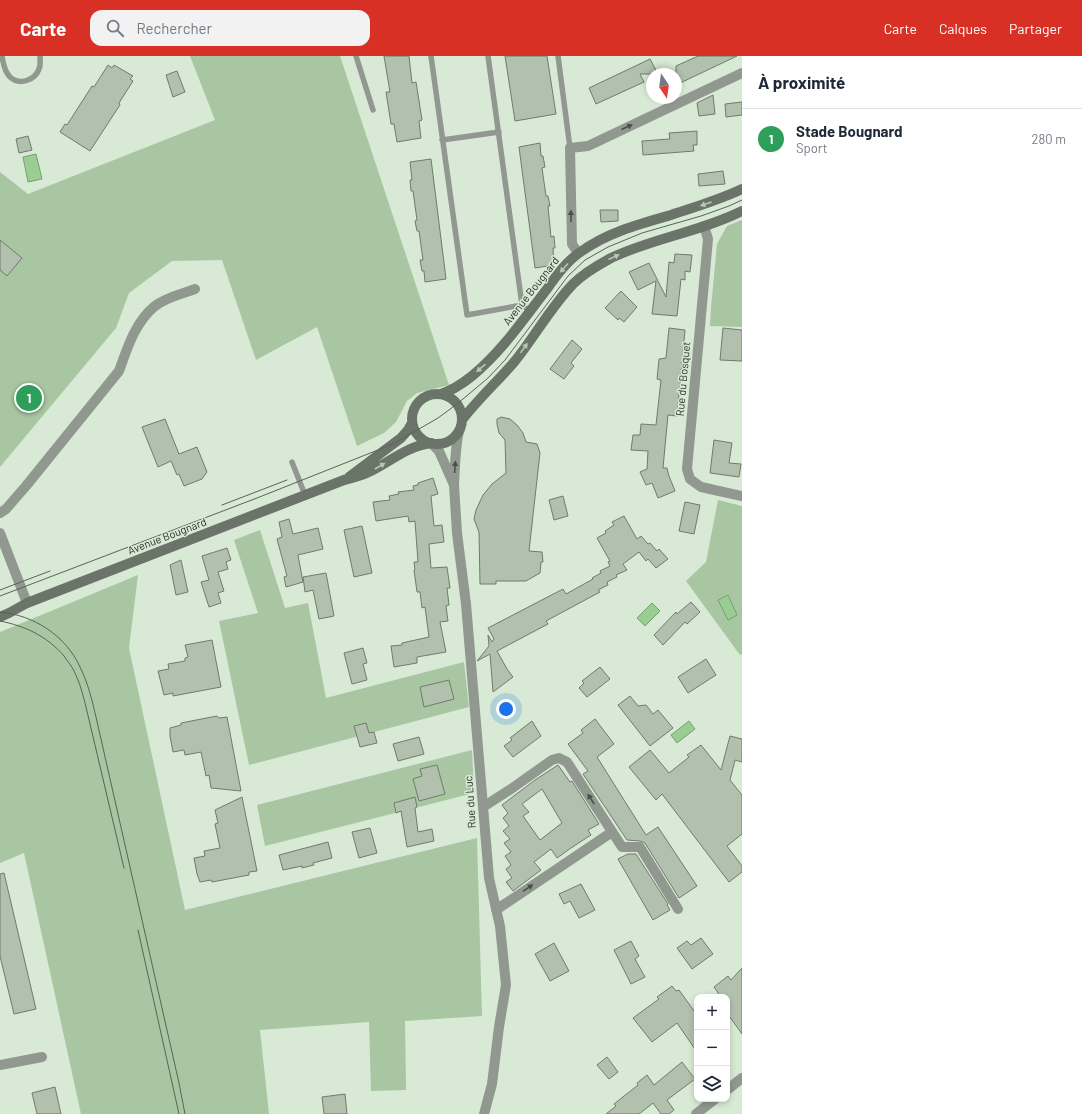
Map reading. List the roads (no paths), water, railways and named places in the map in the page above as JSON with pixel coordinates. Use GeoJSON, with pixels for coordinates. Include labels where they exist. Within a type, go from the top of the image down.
{"type":"FeatureCollection","features":[{"type":"Feature","properties":{"kind":"main road","name":"Avenue Bougnard"},"geometry":{"type":"LineString","coordinates":[[344,480],[401,438],[412,423],[412,414],[415,406],[420,400],[426,396],[451,391],[484,366],[502,347],[526,308],[578,253],[602,239],[635,225],[697,206],[742,190]]}},
{"type":"Feature","properties":{"kind":"main road"},"geometry":{"type":"LineString","coordinates":[[462,420],[516,360],[544,320],[574,283],[592,269],[611,258],[644,245],[704,226],[742,211]]}},
{"type":"Feature","properties":{"kind":"main road"},"geometry":{"type":"LineString","coordinates":[[441,394],[453,399],[461,411],[462,420],[459,431]]}},
{"type":"Feature","properties":{"kind":"main road"},"geometry":{"type":"LineString","coordinates":[[412,423],[420,437],[431,443]]}},
{"type":"Feature","properties":{"kind":"main road","name":"Avenue Bougnard"},"geometry":{"type":"LineString","coordinates":[[0,617],[27,603],[344,480],[359,477],[420,444],[447,442],[459,431]]}},
{"type":"Feature","properties":{"kind":"street"},"geometry":{"type":"LineString","coordinates":[[578,253],[572,244],[570,148],[588,146],[742,72]]}},
{"type":"Feature","properties":{"kind":"street","name":"Rue du Bosquet"},"geometry":{"type":"LineString","coordinates":[[704,226],[708,238],[687,469],[690,479],[701,487],[742,496]]}},
{"type":"Feature","properties":{"kind":"street"},"geometry":{"type":"LineString","coordinates":[[0,513],[6,509],[26,486],[119,371],[140,323],[155,306],[172,297],[195,289]]}},
{"type":"Feature","properties":{"kind":"street","name":"Rue du Luc"},"geometry":{"type":"LineString","coordinates":[[459,431],[456,445],[454,485],[457,533],[466,604],[488,878],[500,926],[506,985],[492,1084],[484,1114]]}},
{"type":"Feature","properties":{"kind":"street","name":"Rue du Luc"},"geometry":{"type":"LineString","coordinates":[[431,443],[439,451],[454,485]]}},
{"type":"Feature","properties":{"kind":"street"},"geometry":{"type":"LineString","coordinates":[[0,533],[27,603]]}},
{"type":"Feature","properties":{"kind":"street"},"geometry":{"type":"LineString","coordinates":[[483,807],[552,760],[559,758],[567,762],[622,847],[640,847],[678,908]]}},
{"type":"Feature","properties":{"kind":"street"},"geometry":{"type":"LineString","coordinates":[[496,910],[612,832]]}},
{"type":"Feature","properties":{"kind":"street"},"geometry":{"type":"LineString","coordinates":[[0,1065],[42,1057]]}},
{"type":"Feature","properties":{"kind":"street"},"geometry":{"type":"LineString","coordinates":[[730,1088],[742,1078]]}},
{"type":"Feature","properties":{"kind":"street"},"geometry":{"type":"LineString","coordinates":[[696,1114],[711,1102]]}},
{"type":"Feature","properties":{"kind":"lane"},"geometry":{"type":"LineString","coordinates":[[2,56],[4,67],[10,76],[16,80],[27,81],[36,76],[40,67],[40,56]]}},
{"type":"Feature","properties":{"kind":"lane"},"geometry":{"type":"LineString","coordinates":[[356,56],[373,110]]}},
{"type":"Feature","properties":{"kind":"lane"},"geometry":{"type":"LineString","coordinates":[[431,56],[466,315],[526,308],[498,132],[488,56]]}},
{"type":"Feature","properties":{"kind":"lane"},"geometry":{"type":"LineString","coordinates":[[558,56],[570,148]]}},
{"type":"Feature","properties":{"kind":"lane"},"geometry":{"type":"LineString","coordinates":[[442,140],[498,132]]}},
{"type":"Feature","properties":{"kind":"lane"},"geometry":{"type":"LineString","coordinates":[[292,462],[305,495]]}},
{"type":"Feature","properties":{"kind":"tram line"},"geometry":{"type":"LineString","coordinates":[[0,596],[257,498],[393,444],[438,418],[488,378],[505,360],[568,276],[585,260],[608,247],[642,233],[701,216],[742,200]]}},
{"type":"Feature","properties":{"kind":"tram line"},"geometry":{"type":"LineString","coordinates":[[222,505],[287,480]]}},
{"type":"Feature","properties":{"kind":"tram line"},"geometry":{"type":"LineString","coordinates":[[0,590],[50,571]]}},
{"type":"Feature","properties":{"kind":"tram line"},"geometry":{"type":"LineString","coordinates":[[0,612],[25,618],[48,629],[58,637],[74,656],[85,679],[96,717],[185,1114]]}},
{"type":"Feature","properties":{"kind":"tram line"},"geometry":{"type":"LineString","coordinates":[[0,621],[27,629],[43,637],[64,656],[73,669],[80,684],[85,702],[124,868]]}},
{"type":"Feature","properties":{"kind":"tram line"},"geometry":{"type":"LineString","coordinates":[[138,930],[179,1114]]}},
{"type":"Feature","properties":{"kind":"place","name":"Stade Bougnard"},"geometry":{"type":"Point","coordinates":[29,398]}}]}
